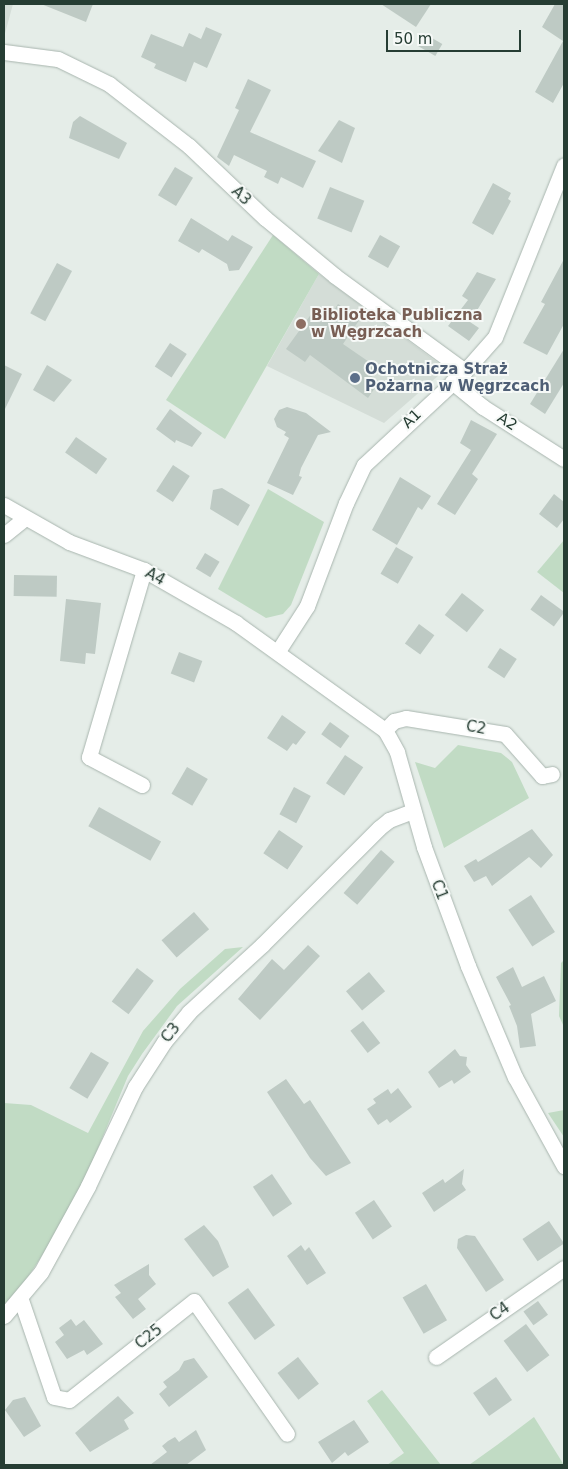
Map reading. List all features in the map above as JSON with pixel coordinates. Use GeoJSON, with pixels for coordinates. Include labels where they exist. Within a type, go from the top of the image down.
{"type":"FeatureCollection","features":[{"type":"Feature","properties":{"kind":"street","name":"A3"},"geometry":{"type":"LineString","coordinates":[[4,52],[58,59],[109,84],[189,146],[265,218],[335,276],[465,371]]}},
{"type":"Feature","properties":{"kind":"street","name":"A1"},"geometry":{"type":"LineString","coordinates":[[278,651],[306,606],[346,503],[364,465],[465,371],[495,337],[508,311],[564,166]]}},
{"type":"Feature","properties":{"kind":"street","name":"A2"},"geometry":{"type":"LineString","coordinates":[[452,382],[483,407],[564,459]]}},
{"type":"Feature","properties":{"kind":"street","name":"A4"},"geometry":{"type":"LineString","coordinates":[[4,505],[24,519],[69,542],[144,570],[278,651]]}},
{"type":"Feature","properties":{"kind":"street"},"geometry":{"type":"LineString","coordinates":[[4,534],[24,519]]}},
{"type":"Feature","properties":{"kind":"street"},"geometry":{"type":"LineString","coordinates":[[142,785],[89,757],[144,570]]}},
{"type":"Feature","properties":{"kind":"street","name":"C1"},"geometry":{"type":"LineString","coordinates":[[278,651],[385,730],[397,752],[434,879],[472,974],[515,1077],[564,1166]]}},
{"type":"Feature","properties":{"kind":"street","name":"C2"},"geometry":{"type":"LineString","coordinates":[[385,730],[394,721],[406,718],[505,734],[542,776],[552,774]]}},
{"type":"Feature","properties":{"kind":"street","name":"C3"},"geometry":{"type":"LineString","coordinates":[[4,1316],[20,1300],[54,1248],[135,1087],[164,1042],[189,1012],[262,945],[379,828],[389,820],[413,811]]}},
{"type":"Feature","properties":{"kind":"street","name":"C4"},"geometry":{"type":"LineString","coordinates":[[436,1357],[564,1268]]}},
{"type":"Feature","properties":{"kind":"street","name":"C25"},"geometry":{"type":"LineString","coordinates":[[20,1300],[54,1397],[69,1400],[194,1301],[287,1434]]}},
{"type":"Feature","properties":{"kind":"shaded area"},"geometry":{"type":"Polygon","coordinates":[[[4,4],[13,4],[4,37],[4,4]]]}},
{"type":"Feature","properties":{"kind":"shaded area"},"geometry":{"type":"Polygon","coordinates":[[[319,274],[446,369],[384,423],[267,366],[319,274]]]}},
{"type":"Feature","properties":{"kind":"green space"},"geometry":{"type":"Polygon","coordinates":[[[273,235],[319,274],[225,439],[166,400],[273,235]]]}},
{"type":"Feature","properties":{"kind":"green space"},"geometry":{"type":"Polygon","coordinates":[[[268,489],[324,522],[291,605],[283,614],[266,618],[218,589],[268,489]]]}},
{"type":"Feature","properties":{"kind":"green space"},"geometry":{"type":"Polygon","coordinates":[[[564,540],[564,593],[537,572],[564,540]]]}},
{"type":"Feature","properties":{"kind":"green space"},"geometry":{"type":"Polygon","coordinates":[[[458,745],[501,753],[512,762],[529,798],[444,848],[415,762],[435,768],[458,745]]]}},
{"type":"Feature","properties":{"kind":"green space"},"geometry":{"type":"Polygon","coordinates":[[[243,947],[177,1006],[142,1054],[128,1076],[91,1165],[53,1239],[16,1295],[4,1305],[4,1103],[31,1105],[88,1133],[143,1031],[180,989],[225,949],[243,947]]]}},
{"type":"Feature","properties":{"kind":"green space"},"geometry":{"type":"Polygon","coordinates":[[[564,960],[564,1027],[559,1016],[561,963],[564,960]]]}},
{"type":"Feature","properties":{"kind":"green space"},"geometry":{"type":"Polygon","coordinates":[[[564,1110],[564,1137],[548,1113],[564,1110]]]}},
{"type":"Feature","properties":{"kind":"green space"},"geometry":{"type":"Polygon","coordinates":[[[382,1390],[441,1465],[387,1465],[404,1453],[367,1401],[382,1390]]]}},
{"type":"Feature","properties":{"kind":"green space"},"geometry":{"type":"Polygon","coordinates":[[[534,1417],[564,1465],[469,1465],[497,1445],[534,1417]]]}},
{"type":"Feature","properties":{"kind":"building"},"geometry":{"type":"Polygon","coordinates":[[[41,4],[93,4],[86,22],[41,4]]]}},
{"type":"Feature","properties":{"kind":"building"},"geometry":{"type":"Polygon","coordinates":[[[381,4],[431,4],[416,27],[381,4]]]}},
{"type":"Feature","properties":{"kind":"building"},"geometry":{"type":"Polygon","coordinates":[[[555,4],[564,4],[564,83],[553,103],[535,92],[563,41],[542,27],[555,4]]]}},
{"type":"Feature","properties":{"kind":"building"},"geometry":{"type":"Polygon","coordinates":[[[206,27],[222,34],[207,68],[194,62],[186,82],[154,68],[156,64],[141,57],[151,34],[183,47],[189,33],[201,39],[206,27]]]}},
{"type":"Feature","properties":{"kind":"building"},"geometry":{"type":"Polygon","coordinates":[[[425,34],[442,44],[435,56],[418,46],[425,34]]]}},
{"type":"Feature","properties":{"kind":"building"},"geometry":{"type":"Polygon","coordinates":[[[248,79],[271,90],[250,132],[316,161],[303,188],[281,177],[278,184],[264,177],[267,171],[234,155],[229,166],[217,157],[239,110],[235,108],[248,79]]]}},
{"type":"Feature","properties":{"kind":"building"},"geometry":{"type":"Polygon","coordinates":[[[80,116],[127,143],[119,159],[69,138],[73,122],[80,116]]]}},
{"type":"Feature","properties":{"kind":"building"},"geometry":{"type":"Polygon","coordinates":[[[339,120],[355,128],[342,163],[318,151],[339,120]]]}},
{"type":"Feature","properties":{"kind":"building"},"geometry":{"type":"Polygon","coordinates":[[[175,167],[193,178],[176,206],[158,195],[175,167]]]}},
{"type":"Feature","properties":{"kind":"building"},"geometry":{"type":"Polygon","coordinates":[[[493,183],[511,193],[508,199],[511,201],[493,235],[472,223],[493,183]]]}},
{"type":"Feature","properties":{"kind":"building"},"geometry":{"type":"Polygon","coordinates":[[[330,187],[364,201],[352,232],[317,219],[330,187]]]}},
{"type":"Feature","properties":{"kind":"building"},"geometry":{"type":"Polygon","coordinates":[[[191,218],[228,241],[232,235],[253,247],[239,270],[229,271],[227,264],[202,249],[199,253],[178,241],[191,218]]]}},
{"type":"Feature","properties":{"kind":"building"},"geometry":{"type":"Polygon","coordinates":[[[380,235],[400,246],[388,268],[368,257],[380,235]]]}},
{"type":"Feature","properties":{"kind":"building"},"geometry":{"type":"Polygon","coordinates":[[[564,259],[564,324],[547,355],[523,343],[545,304],[541,302],[564,259]]]}},
{"type":"Feature","properties":{"kind":"building"},"geometry":{"type":"Polygon","coordinates":[[[57,263],[72,271],[45,321],[30,313],[57,263]]]}},
{"type":"Feature","properties":{"kind":"building"},"geometry":{"type":"Polygon","coordinates":[[[477,272],[496,279],[470,322],[479,328],[469,341],[448,326],[468,300],[462,296],[477,272]]]}},
{"type":"Feature","properties":{"kind":"building"},"geometry":{"type":"Polygon","coordinates":[[[338,304],[360,319],[343,344],[375,366],[369,374],[379,382],[368,398],[310,355],[305,362],[286,349],[312,313],[327,321],[338,304]]]}},
{"type":"Feature","properties":{"kind":"building"},"geometry":{"type":"Polygon","coordinates":[[[170,343],[187,354],[172,377],[155,366],[170,343]]]}},
{"type":"Feature","properties":{"kind":"building"},"geometry":{"type":"Polygon","coordinates":[[[564,349],[564,383],[545,414],[530,404],[564,349]]]}},
{"type":"Feature","properties":{"kind":"building"},"geometry":{"type":"Polygon","coordinates":[[[4,365],[22,374],[4,411],[4,365]]]}},
{"type":"Feature","properties":{"kind":"building"},"geometry":{"type":"Polygon","coordinates":[[[47,365],[72,380],[54,402],[33,390],[47,365]]]}},
{"type":"Feature","properties":{"kind":"building"},"geometry":{"type":"Polygon","coordinates":[[[287,407],[306,413],[331,432],[318,435],[301,468],[299,476],[302,477],[293,495],[267,483],[289,438],[284,435],[286,432],[277,427],[274,419],[279,410],[287,407]]]}},
{"type":"Feature","properties":{"kind":"building"},"geometry":{"type":"Polygon","coordinates":[[[170,409],[202,433],[192,447],[176,440],[175,443],[156,429],[170,409]]]}},
{"type":"Feature","properties":{"kind":"building"},"geometry":{"type":"Polygon","coordinates":[[[471,420],[497,434],[472,474],[478,479],[455,515],[437,504],[471,450],[460,443],[471,420]]]}},
{"type":"Feature","properties":{"kind":"building"},"geometry":{"type":"Polygon","coordinates":[[[76,437],[107,459],[96,474],[65,453],[76,437]]]}},
{"type":"Feature","properties":{"kind":"building"},"geometry":{"type":"Polygon","coordinates":[[[173,465],[190,476],[173,502],[156,491],[173,465]]]}},
{"type":"Feature","properties":{"kind":"building"},"geometry":{"type":"Polygon","coordinates":[[[400,477],[431,496],[422,510],[418,507],[397,545],[372,530],[400,477]]]}},
{"type":"Feature","properties":{"kind":"building"},"geometry":{"type":"Polygon","coordinates":[[[222,488],[250,505],[238,526],[210,509],[213,490],[222,488]]]}},
{"type":"Feature","properties":{"kind":"building"},"geometry":{"type":"Polygon","coordinates":[[[554,494],[564,502],[564,519],[557,528],[539,514],[554,494]]]}},
{"type":"Feature","properties":{"kind":"building"},"geometry":{"type":"Polygon","coordinates":[[[396,547],[413,557],[398,584],[380,574],[396,547]]]}},
{"type":"Feature","properties":{"kind":"building"},"geometry":{"type":"Polygon","coordinates":[[[205,553],[220,562],[210,577],[196,568],[205,553]]]}},
{"type":"Feature","properties":{"kind":"building"},"geometry":{"type":"Polygon","coordinates":[[[14,575],[57,576],[57,597],[14,596],[14,575]]]}},
{"type":"Feature","properties":{"kind":"building"},"geometry":{"type":"Polygon","coordinates":[[[462,593],[484,610],[467,632],[445,615],[462,593]]]}},
{"type":"Feature","properties":{"kind":"building"},"geometry":{"type":"Polygon","coordinates":[[[541,595],[564,612],[554,627],[530,610],[541,595]]]}},
{"type":"Feature","properties":{"kind":"building"},"geometry":{"type":"Polygon","coordinates":[[[66,599],[101,603],[95,654],[86,653],[85,664],[60,661],[66,599]]]}},
{"type":"Feature","properties":{"kind":"building"},"geometry":{"type":"Polygon","coordinates":[[[419,624],[434,635],[420,655],[405,643],[419,624]]]}},
{"type":"Feature","properties":{"kind":"building"},"geometry":{"type":"Polygon","coordinates":[[[500,648],[517,659],[504,678],[487,667],[500,648]]]}},
{"type":"Feature","properties":{"kind":"building"},"geometry":{"type":"Polygon","coordinates":[[[179,652],[202,661],[194,682],[171,673],[179,652]]]}},
{"type":"Feature","properties":{"kind":"building"},"geometry":{"type":"Polygon","coordinates":[[[282,715],[306,732],[296,745],[293,743],[287,751],[267,738],[282,715]]]}},
{"type":"Feature","properties":{"kind":"building"},"geometry":{"type":"Polygon","coordinates":[[[330,722],[349,736],[341,748],[321,734],[330,722]]]}},
{"type":"Feature","properties":{"kind":"building"},"geometry":{"type":"Polygon","coordinates":[[[345,755],[363,767],[344,795],[326,783],[345,755]]]}},
{"type":"Feature","properties":{"kind":"building"},"geometry":{"type":"Polygon","coordinates":[[[187,767],[208,779],[192,806],[171,794],[187,767]]]}},
{"type":"Feature","properties":{"kind":"building"},"geometry":{"type":"Polygon","coordinates":[[[294,787],[311,796],[296,823],[279,814],[294,787]]]}},
{"type":"Feature","properties":{"kind":"building"},"geometry":{"type":"Polygon","coordinates":[[[99,807],[161,841],[150,861],[88,826],[99,807]]]}},
{"type":"Feature","properties":{"kind":"building"},"geometry":{"type":"Polygon","coordinates":[[[532,829],[553,855],[541,868],[529,857],[492,886],[486,876],[474,882],[464,866],[476,859],[478,862],[532,829]]]}},
{"type":"Feature","properties":{"kind":"building"},"geometry":{"type":"Polygon","coordinates":[[[279,830],[303,846],[287,869],[263,853],[279,830]]]}},
{"type":"Feature","properties":{"kind":"building"},"geometry":{"type":"Polygon","coordinates":[[[381,850],[395,862],[357,905],[344,893],[381,850]]]}},
{"type":"Feature","properties":{"kind":"building"},"geometry":{"type":"Polygon","coordinates":[[[531,895],[555,932],[532,947],[508,910],[531,895]]]}},
{"type":"Feature","properties":{"kind":"building"},"geometry":{"type":"Polygon","coordinates":[[[194,912],[209,929],[177,958],[162,940],[194,912]]]}},
{"type":"Feature","properties":{"kind":"building"},"geometry":{"type":"Polygon","coordinates":[[[308,945],[320,956],[260,1020],[238,999],[272,959],[284,970],[308,945]]]}},
{"type":"Feature","properties":{"kind":"building"},"geometry":{"type":"Polygon","coordinates":[[[513,967],[522,987],[544,976],[556,1001],[531,1014],[536,1046],[520,1048],[517,1026],[509,1006],[511,1005],[496,977],[513,967]]]}},
{"type":"Feature","properties":{"kind":"building"},"geometry":{"type":"Polygon","coordinates":[[[137,968],[154,981],[128,1014],[112,1002],[137,968]]]}},
{"type":"Feature","properties":{"kind":"building"},"geometry":{"type":"Polygon","coordinates":[[[369,972],[385,991],[362,1010],[346,991],[369,972]]]}},
{"type":"Feature","properties":{"kind":"building"},"geometry":{"type":"Polygon","coordinates":[[[363,1021],[380,1043],[368,1053],[350,1031],[363,1021]]]}},
{"type":"Feature","properties":{"kind":"building"},"geometry":{"type":"Polygon","coordinates":[[[455,1049],[460,1056],[467,1057],[466,1065],[471,1072],[454,1084],[452,1080],[439,1088],[428,1072],[455,1049]]]}},
{"type":"Feature","properties":{"kind":"building"},"geometry":{"type":"Polygon","coordinates":[[[91,1052],[109,1063],[87,1099],[69,1088],[91,1052]]]}},
{"type":"Feature","properties":{"kind":"building"},"geometry":{"type":"Polygon","coordinates":[[[286,1079],[304,1104],[310,1100],[351,1163],[326,1176],[310,1158],[267,1092],[286,1079]]]}},
{"type":"Feature","properties":{"kind":"building"},"geometry":{"type":"Polygon","coordinates":[[[398,1088],[412,1107],[390,1123],[387,1119],[378,1125],[367,1109],[376,1103],[373,1099],[388,1089],[391,1094],[398,1088]]]}},
{"type":"Feature","properties":{"kind":"building"},"geometry":{"type":"Polygon","coordinates":[[[464,1169],[462,1184],[466,1190],[434,1212],[422,1193],[443,1179],[445,1183],[464,1169]]]}},
{"type":"Feature","properties":{"kind":"building"},"geometry":{"type":"Polygon","coordinates":[[[272,1174],[292,1204],[273,1217],[253,1187],[272,1174]]]}},
{"type":"Feature","properties":{"kind":"building"},"geometry":{"type":"Polygon","coordinates":[[[374,1200],[392,1227],[373,1239],[355,1213],[374,1200]]]}},
{"type":"Feature","properties":{"kind":"building"},"geometry":{"type":"Polygon","coordinates":[[[549,1221],[564,1243],[538,1261],[522,1239],[549,1221]]]}},
{"type":"Feature","properties":{"kind":"building"},"geometry":{"type":"Polygon","coordinates":[[[204,1225],[218,1241],[229,1267],[213,1277],[184,1239],[204,1225]]]}},
{"type":"Feature","properties":{"kind":"building"},"geometry":{"type":"Polygon","coordinates":[[[466,1235],[475,1236],[504,1280],[486,1292],[457,1248],[458,1239],[466,1235]]]}},
{"type":"Feature","properties":{"kind":"building"},"geometry":{"type":"Polygon","coordinates":[[[301,1245],[305,1251],[309,1247],[326,1273],[307,1285],[287,1256],[301,1245]]]}},
{"type":"Feature","properties":{"kind":"building"},"geometry":{"type":"Polygon","coordinates":[[[149,1264],[149,1275],[156,1284],[138,1299],[146,1309],[133,1319],[115,1297],[121,1293],[114,1285],[149,1264]]]}},
{"type":"Feature","properties":{"kind":"building"},"geometry":{"type":"Polygon","coordinates":[[[426,1284],[447,1320],[424,1334],[403,1298],[426,1284]]]}},
{"type":"Feature","properties":{"kind":"building"},"geometry":{"type":"Polygon","coordinates":[[[248,1288],[275,1325],[255,1340],[228,1303],[248,1288]]]}},
{"type":"Feature","properties":{"kind":"building"},"geometry":{"type":"Polygon","coordinates":[[[538,1301],[548,1315],[533,1325],[523,1312],[538,1301]]]}},
{"type":"Feature","properties":{"kind":"building"},"geometry":{"type":"Polygon","coordinates":[[[71,1319],[76,1326],[84,1320],[103,1344],[87,1355],[84,1350],[67,1359],[55,1342],[64,1335],[59,1328],[71,1319]]]}},
{"type":"Feature","properties":{"kind":"building"},"geometry":{"type":"Polygon","coordinates":[[[526,1324],[549,1355],[527,1372],[504,1341],[526,1324]]]}},
{"type":"Feature","properties":{"kind":"building"},"geometry":{"type":"Polygon","coordinates":[[[298,1357],[319,1384],[298,1400],[278,1373],[298,1357]]]}},
{"type":"Feature","properties":{"kind":"building"},"geometry":{"type":"Polygon","coordinates":[[[194,1358],[208,1377],[169,1407],[159,1394],[167,1387],[163,1382],[179,1370],[184,1361],[194,1358]]]}},
{"type":"Feature","properties":{"kind":"building"},"geometry":{"type":"Polygon","coordinates":[[[496,1377],[512,1400],[489,1416],[473,1393],[496,1377]]]}},
{"type":"Feature","properties":{"kind":"building"},"geometry":{"type":"Polygon","coordinates":[[[118,1396],[134,1413],[124,1420],[129,1429],[90,1452],[75,1433],[118,1396]]]}},
{"type":"Feature","properties":{"kind":"building"},"geometry":{"type":"Polygon","coordinates":[[[25,1397],[41,1426],[24,1437],[5,1410],[13,1400],[25,1397]]]}},
{"type":"Feature","properties":{"kind":"building"},"geometry":{"type":"Polygon","coordinates":[[[354,1420],[369,1442],[348,1456],[345,1452],[332,1463],[318,1442],[354,1420]]]}},
{"type":"Feature","properties":{"kind":"building"},"geometry":{"type":"Polygon","coordinates":[[[196,1430],[206,1450],[186,1465],[150,1465],[167,1452],[162,1446],[168,1441],[175,1437],[179,1442],[196,1430]]]}},
{"type":"Feature","properties":{"kind":"place","name":"Biblioteka Publiczna w Węgrzcach"},"geometry":{"type":"Point","coordinates":[301,324]}},
{"type":"Feature","properties":{"kind":"place","name":"Ochotnicza Straż Pożarna w Węgrzcach"},"geometry":{"type":"Point","coordinates":[355,378]}}]}
